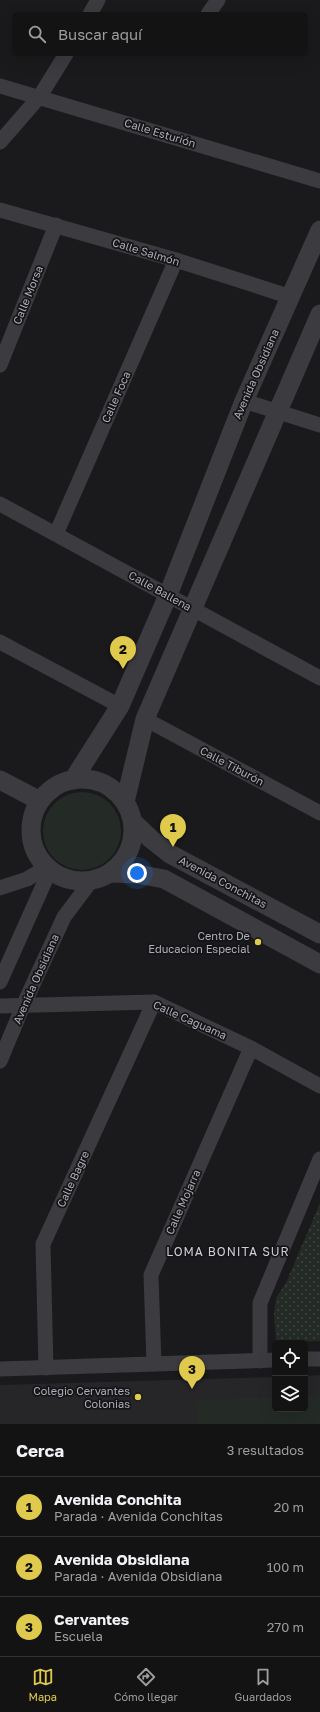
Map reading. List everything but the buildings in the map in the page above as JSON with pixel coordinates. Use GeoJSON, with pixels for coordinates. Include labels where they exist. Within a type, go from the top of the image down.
{"type":"FeatureCollection","features":[{"type":"Feature","properties":{"kind":"street"},"geometry":{"type":"LineString","coordinates":[[91,12],[98,0]]}},
{"type":"Feature","properties":{"kind":"street"},"geometry":{"type":"LineString","coordinates":[[209,12],[218,0]]}},
{"type":"Feature","properties":{"kind":"street"},"geometry":{"type":"LineString","coordinates":[[0,142],[40,96],[65,56]]}},
{"type":"Feature","properties":{"kind":"street","name":"Calle Esturión"},"geometry":{"type":"LineString","coordinates":[[0,86],[40,96],[320,181]]}},
{"type":"Feature","properties":{"kind":"street","name":"Calle Salmón"},"geometry":{"type":"LineString","coordinates":[[0,210],[176,260],[291,297]]}},
{"type":"Feature","properties":{"kind":"street","name":"Calle Morsa"},"geometry":{"type":"LineString","coordinates":[[0,364],[56,225]]}},
{"type":"Feature","properties":{"kind":"street","name":"Avenida Obsidiana"},"geometry":{"type":"LineString","coordinates":[[73,780],[120,706],[168,595],[244,401],[320,230]]}},
{"type":"Feature","properties":{"kind":"street","name":"Calle Foca"},"geometry":{"type":"LineString","coordinates":[[56,534],[176,260]]}},
{"type":"Feature","properties":{"kind":"street"},"geometry":{"type":"LineString","coordinates":[[125,802],[144,719],[320,314]]}},
{"type":"Feature","properties":{"kind":"street"},"geometry":{"type":"LineString","coordinates":[[244,401],[320,425]]}},
{"type":"Feature","properties":{"kind":"street","name":"Calle Ballena"},"geometry":{"type":"LineString","coordinates":[[0,504],[319,676]]}},
{"type":"Feature","properties":{"kind":"street"},"geometry":{"type":"LineString","coordinates":[[0,642],[120,706]]}},
{"type":"Feature","properties":{"kind":"street","name":"Calle Tiburón"},"geometry":{"type":"LineString","coordinates":[[144,719],[320,813]]}},
{"type":"Feature","properties":{"kind":"street"},"geometry":{"type":"LineString","coordinates":[[88,779],[115,791],[125,802],[133,822],[132,841],[125,859],[111,873],[91,881],[76,881],[62,878],[48,869],[38,856],[32,843],[31,828],[33,814],[40,801],[49,791],[60,784],[73,780],[88,779]]}},
{"type":"Feature","properties":{"kind":"street"},"geometry":{"type":"LineString","coordinates":[[0,780],[40,801]]}},
{"type":"Feature","properties":{"kind":"street","name":"Avenida Conchitas"},"geometry":{"type":"LineString","coordinates":[[133,822],[170,854],[320,934]]}},
{"type":"Feature","properties":{"kind":"street"},"geometry":{"type":"LineString","coordinates":[[0,888],[27,879],[48,869]]}},
{"type":"Feature","properties":{"kind":"street"},"geometry":{"type":"LineString","coordinates":[[0,982],[48,869]]}},
{"type":"Feature","properties":{"kind":"street"},"geometry":{"type":"LineString","coordinates":[[111,873],[137,874],[164,879],[320,964]]}},
{"type":"Feature","properties":{"kind":"street","name":"Avenida Obsidiana"},"geometry":{"type":"LineString","coordinates":[[0,1061],[23,1006],[64,917],[91,881]]}},
{"type":"Feature","properties":{"kind":"street","name":"Calle Caguama"},"geometry":{"type":"LineString","coordinates":[[0,1006],[154,1002],[251,1048],[320,1086]]}},
{"type":"Feature","properties":{"kind":"street","name":"Calle Bagre"},"geometry":{"type":"LineString","coordinates":[[46,1368],[43,1244],[154,1002]]}},
{"type":"Feature","properties":{"kind":"street","name":"Calle Mojarra"},"geometry":{"type":"LineString","coordinates":[[154,1364],[151,1275],[251,1048]]}},
{"type":"Feature","properties":{"kind":"street"},"geometry":{"type":"LineString","coordinates":[[260,1361],[260,1303],[320,1159]]}},
{"type":"Feature","properties":{"kind":"street"},"geometry":{"type":"LineString","coordinates":[[308,1359],[320,1359]]}},
{"type":"Feature","properties":{"kind":"street"},"geometry":{"type":"LineString","coordinates":[[0,1369],[272,1360]]}},
{"type":"Feature","properties":{"kind":"shaded area"},"geometry":{"type":"Polygon","coordinates":[[[82,792],[97,795],[110,803],[118,816],[121,831],[118,846],[110,859],[97,867],[82,870],[67,867],[54,859],[46,846],[43,831],[46,816],[54,803],[67,795],[82,792]]]}},
{"type":"Feature","properties":{"kind":"shaded area"},"geometry":{"type":"Polygon","coordinates":[[[320,1203],[320,1341],[276,1340],[274,1314],[276,1298],[286,1283],[320,1203]]]}},
{"type":"Feature","properties":{"kind":"shaded area","name":"Colegio Cervantes Colonias"},"geometry":{"type":"Polygon","coordinates":[[[320,1375],[320,1424],[0,1424],[0,1385],[272,1377],[272,1412],[308,1412],[308,1376],[320,1375]]]}},
{"type":"Feature","properties":{"kind":"shaded area"},"geometry":{"type":"Polygon","coordinates":[[[308,1396],[320,1396],[320,1424],[197,1424],[196,1400],[272,1397],[272,1412],[308,1412],[308,1396]]]}},
{"type":"Feature","properties":{"kind":"place","name":"Avenida Obsidiana"},"geometry":{"type":"Point","coordinates":[123,669]}},
{"type":"Feature","properties":{"kind":"place","name":"Avenida Conchita"},"geometry":{"type":"Point","coordinates":[173,847]}},
{"type":"Feature","properties":{"kind":"place","name":"Centro De Educacion Especial"},"geometry":{"type":"Point","coordinates":[258,942]}},
{"type":"Feature","properties":{"kind":"place","name":"Cervantes"},"geometry":{"type":"Point","coordinates":[192,1389]}},
{"type":"Feature","properties":{"kind":"place","name":"Colegio Cervantes Colonias"},"geometry":{"type":"Point","coordinates":[138,1397]}},
{"type":"Feature","properties":{"kind":"district","name":"LOMA BONITA SUR"},"geometry":{"type":"Point","coordinates":[228,1252]}}]}
